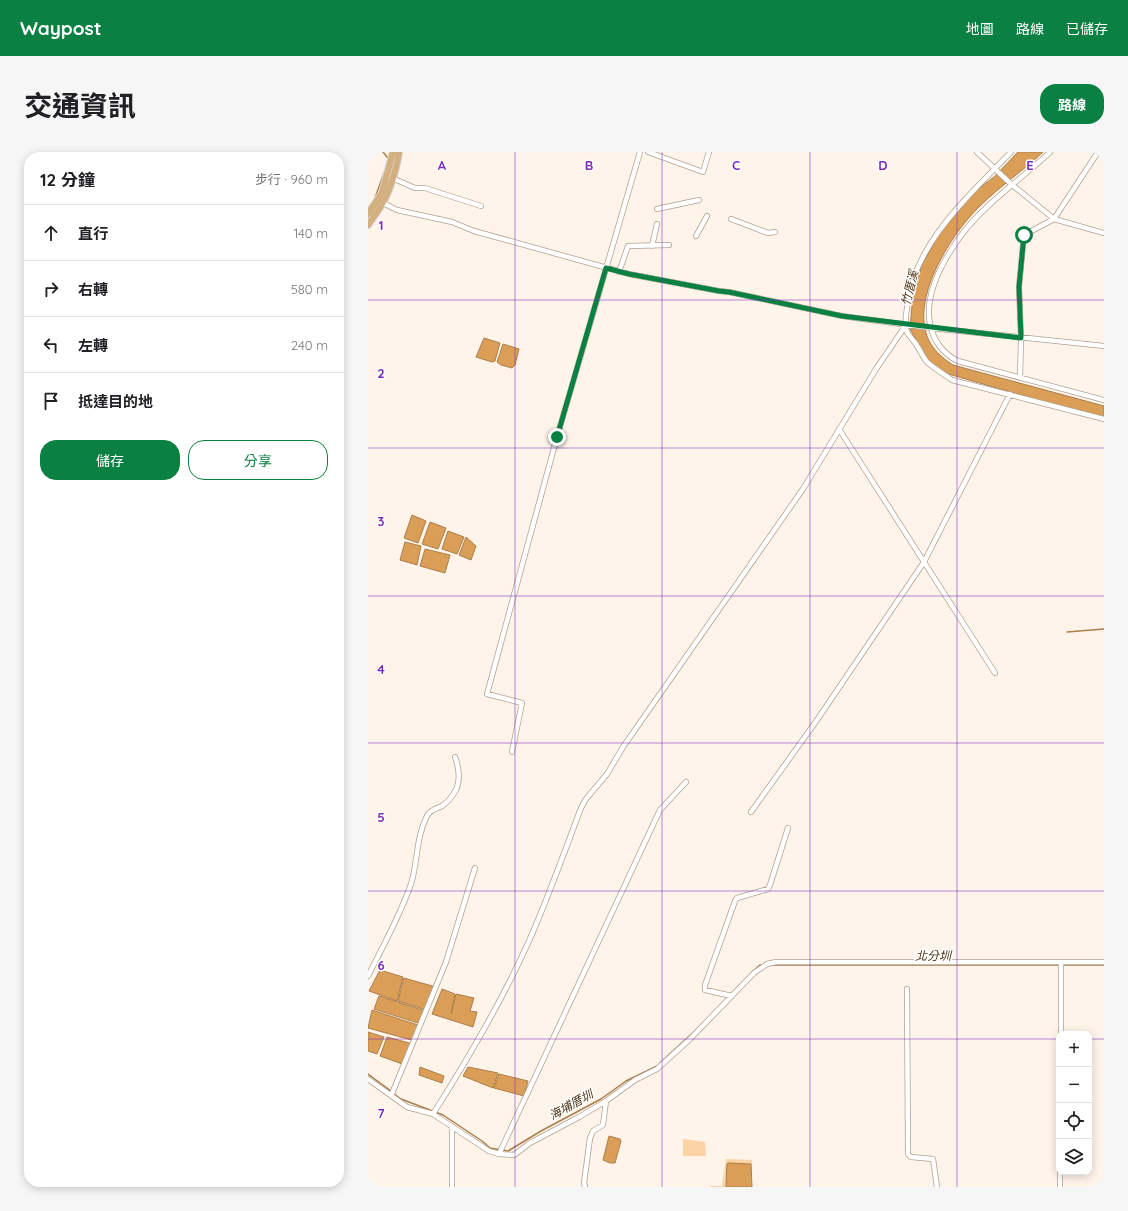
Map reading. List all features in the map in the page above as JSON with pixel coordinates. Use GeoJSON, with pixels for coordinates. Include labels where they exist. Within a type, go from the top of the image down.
{"type":"FeatureCollection","features":[{"type":"Feature","properties":{"kind":"main road"},"geometry":{"type":"LineString","coordinates":[[368,214],[380,202],[393,152]]}},
{"type":"Feature","properties":{"kind":"main road"},"geometry":{"type":"LineString","coordinates":[[368,225],[392,178],[399,152]]}},
{"type":"Feature","properties":{"kind":"street"},"geometry":{"type":"LineString","coordinates":[[512,752],[522,703],[487,694],[557,437],[640,152]]}},
{"type":"Feature","properties":{"kind":"street"},"geometry":{"type":"LineString","coordinates":[[648,152],[703,172],[709,152]]}},
{"type":"Feature","properties":{"kind":"street"},"geometry":{"type":"LineString","coordinates":[[977,152],[1054,219],[1104,233]]}},
{"type":"Feature","properties":{"kind":"street"},"geometry":{"type":"LineString","coordinates":[[1011,152],[976,187],[948,219],[916,268],[908,296],[907,332],[927,361],[952,380],[1104,419]]}},
{"type":"Feature","properties":{"kind":"street"},"geometry":{"type":"LineString","coordinates":[[1050,152],[987,206],[958,240],[938,273],[933,287],[928,313],[931,328],[938,344],[954,359],[1104,400]]}},
{"type":"Feature","properties":{"kind":"street"},"geometry":{"type":"LineString","coordinates":[[1020,378],[1021,338],[1019,287],[1024,235],[1054,219],[1098,152]]}},
{"type":"Feature","properties":{"kind":"street"},"geometry":{"type":"LineString","coordinates":[[392,178],[416,188],[425,188],[481,206]]}},
{"type":"Feature","properties":{"kind":"street"},"geometry":{"type":"LineString","coordinates":[[657,209],[699,200]]}},
{"type":"Feature","properties":{"kind":"street"},"geometry":{"type":"LineString","coordinates":[[380,202],[397,210],[452,222],[474,230],[619,272],[729,292],[842,316],[931,328],[1104,346]]}},
{"type":"Feature","properties":{"kind":"street"},"geometry":{"type":"LineString","coordinates":[[696,236],[707,216]]}},
{"type":"Feature","properties":{"kind":"street"},"geometry":{"type":"LineString","coordinates":[[731,220],[768,233],[775,232]]}},
{"type":"Feature","properties":{"kind":"street"},"geometry":{"type":"LineString","coordinates":[[652,246],[657,224]]}},
{"type":"Feature","properties":{"kind":"street"},"geometry":{"type":"LineString","coordinates":[[619,272],[628,246],[669,245]]}},
{"type":"Feature","properties":{"kind":"street"},"geometry":{"type":"LineString","coordinates":[[433,1114],[473,1048],[517,966],[586,799],[607,774],[623,747],[803,489],[839,429],[906,325]]}},
{"type":"Feature","properties":{"kind":"street"},"geometry":{"type":"LineString","coordinates":[[751,812],[817,720],[924,562],[1010,394]]}},
{"type":"Feature","properties":{"kind":"street"},"geometry":{"type":"LineString","coordinates":[[839,429],[995,673]]}},
{"type":"Feature","properties":{"kind":"street"},"geometry":{"type":"LineString","coordinates":[[368,976],[400,913],[411,884],[416,866],[417,848],[428,815],[432,810],[446,803],[456,790],[459,779],[455,757]]}},
{"type":"Feature","properties":{"kind":"street"},"geometry":{"type":"LineString","coordinates":[[500,1154],[660,810],[686,782]]}},
{"type":"Feature","properties":{"kind":"street"},"geometry":{"type":"LineString","coordinates":[[732,996],[705,990],[706,985],[735,901],[737,898],[768,889],[788,828]]}},
{"type":"Feature","properties":{"kind":"street"},"geometry":{"type":"LineString","coordinates":[[391,1096],[395,1090],[414,1039],[446,962],[475,868]]}},
{"type":"Feature","properties":{"kind":"street"},"geometry":{"type":"LineString","coordinates":[[368,1079],[407,1107],[433,1114],[489,1151],[500,1154],[514,1155],[530,1143],[579,1117],[606,1101],[636,1080],[657,1069],[666,1062],[754,974],[767,964],[776,962],[906,962],[1061,965],[1104,962]]}},
{"type":"Feature","properties":{"kind":"street"},"geometry":{"type":"LineString","coordinates":[[906,962],[906,968]]}},
{"type":"Feature","properties":{"kind":"street"},"geometry":{"type":"LineString","coordinates":[[1060,1031],[1061,965]]}},
{"type":"Feature","properties":{"kind":"street"},"geometry":{"type":"LineString","coordinates":[[907,989],[908,1154],[912,1157],[933,1159],[937,1187]]}},
{"type":"Feature","properties":{"kind":"street"},"geometry":{"type":"LineString","coordinates":[[585,1187],[584,1183],[590,1138],[593,1131],[603,1125],[606,1101]]}},
{"type":"Feature","properties":{"kind":"street"},"geometry":{"type":"LineString","coordinates":[[452,1127],[452,1187]]}},
{"type":"Feature","properties":{"kind":"street"},"geometry":{"type":"LineString","coordinates":[[1060,1175],[1060,1187]]}},
{"type":"Feature","properties":{"kind":"shaded area"},"geometry":{"type":"Polygon","coordinates":[[[1018,152],[1043,152],[980,206],[958,232],[947,248],[937,266],[925,302],[924,320],[927,336],[931,345],[937,352],[953,365],[1104,406],[1104,419],[945,373],[927,360],[910,329],[913,294],[922,265],[939,233],[974,192],[994,177],[1018,152]]]}},
{"type":"Feature","properties":{"kind":"shaded area"},"geometry":{"type":"Polygon","coordinates":[[[484,338],[500,343],[495,361],[492,362],[476,357],[484,338]]]}},
{"type":"Feature","properties":{"kind":"shaded area"},"geometry":{"type":"Polygon","coordinates":[[[503,344],[519,349],[515,365],[512,368],[501,365],[497,362],[503,344]]]}},
{"type":"Feature","properties":{"kind":"shaded area"},"geometry":{"type":"Polygon","coordinates":[[[412,515],[426,521],[418,543],[404,538],[412,515]]]}},
{"type":"Feature","properties":{"kind":"shaded area"},"geometry":{"type":"Polygon","coordinates":[[[430,522],[446,528],[438,549],[422,544],[430,522]]]}},
{"type":"Feature","properties":{"kind":"shaded area"},"geometry":{"type":"Polygon","coordinates":[[[448,531],[464,537],[457,554],[442,549],[448,531]]]}},
{"type":"Feature","properties":{"kind":"shaded area"},"geometry":{"type":"Polygon","coordinates":[[[466,537],[476,546],[471,560],[459,555],[466,537]]]}},
{"type":"Feature","properties":{"kind":"shaded area"},"geometry":{"type":"Polygon","coordinates":[[[405,542],[421,546],[417,565],[400,560],[405,542]]]}},
{"type":"Feature","properties":{"kind":"shaded area"},"geometry":{"type":"Polygon","coordinates":[[[425,549],[450,555],[445,573],[420,566],[425,549]]]}},
{"type":"Feature","properties":{"kind":"shaded area"},"geometry":{"type":"Polygon","coordinates":[[[380,970],[403,977],[397,1001],[369,991],[380,970]]]}},
{"type":"Feature","properties":{"kind":"shaded area"},"geometry":{"type":"Polygon","coordinates":[[[404,978],[436,987],[426,1010],[398,1001],[404,978]]]}},
{"type":"Feature","properties":{"kind":"shaded area"},"geometry":{"type":"Polygon","coordinates":[[[442,989],[455,994],[451,1014],[456,994],[474,998],[470,1011],[477,1012],[473,1027],[432,1014],[442,989]]]}},
{"type":"Feature","properties":{"kind":"shaded area"},"geometry":{"type":"Polygon","coordinates":[[[379,996],[425,1011],[421,1024],[374,1009],[379,996]]]}},
{"type":"Feature","properties":{"kind":"shaded area"},"geometry":{"type":"Polygon","coordinates":[[[372,1010],[421,1026],[415,1041],[368,1028],[372,1010]]]}},
{"type":"Feature","properties":{"kind":"shaded area"},"geometry":{"type":"Polygon","coordinates":[[[368,1032],[384,1037],[377,1054],[368,1051],[368,1032]]]}},
{"type":"Feature","properties":{"kind":"shaded area"},"geometry":{"type":"Polygon","coordinates":[[[387,1037],[413,1044],[405,1065],[380,1056],[387,1037]]]}},
{"type":"Feature","properties":{"kind":"shaded area"},"geometry":{"type":"Polygon","coordinates":[[[420,1067],[444,1076],[442,1083],[419,1075],[420,1067]]]}},
{"type":"Feature","properties":{"kind":"shaded area"},"geometry":{"type":"Polygon","coordinates":[[[468,1067],[498,1073],[493,1088],[463,1076],[468,1067]]]}},
{"type":"Feature","properties":{"kind":"shaded area"},"geometry":{"type":"Polygon","coordinates":[[[499,1074],[528,1081],[524,1096],[494,1088],[499,1074]]]}},
{"type":"Feature","properties":{"kind":"shaded area"},"geometry":{"type":"Polygon","coordinates":[[[609,1136],[620,1139],[621,1141],[615,1163],[610,1163],[603,1160],[609,1136]]]}},
{"type":"Feature","properties":{"kind":"shaded area"},"geometry":{"type":"Polygon","coordinates":[[[683,1139],[705,1142],[706,1156],[683,1156],[683,1139]]]}},
{"type":"Feature","properties":{"kind":"shaded area"},"geometry":{"type":"Polygon","coordinates":[[[726,1159],[752,1160],[751,1187],[710,1187],[722,1186],[726,1159]]]}},
{"type":"Feature","properties":{"kind":"shaded area"},"geometry":{"type":"Polygon","coordinates":[[[728,1163],[751,1164],[752,1187],[726,1187],[728,1163]]]}},
{"type":"Feature","properties":{"kind":"waterway"},"geometry":{"type":"LineString","coordinates":[[383,152],[388,160]]}},
{"type":"Feature","properties":{"kind":"waterway"},"geometry":{"type":"LineString","coordinates":[[375,198],[384,173]]}},
{"type":"Feature","properties":{"kind":"waterway"},"geometry":{"type":"LineString","coordinates":[[1067,632],[1104,629]]}},
{"type":"Feature","properties":{"kind":"waterway","name":"海埔厝圳"},"geometry":{"type":"LineString","coordinates":[[752,972],[762,965]]}},
{"type":"Feature","properties":{"kind":"waterway","name":"北分圳"},"geometry":{"type":"LineString","coordinates":[[772,965],[1104,965]]}},
{"type":"Feature","properties":{"kind":"waterway","name":"海埔厝圳"},"geometry":{"type":"LineString","coordinates":[[660,1063],[697,1029]]}},
{"type":"Feature","properties":{"kind":"waterway","name":"海埔厝圳"},"geometry":{"type":"LineString","coordinates":[[394,1094],[401,1099],[443,1115],[490,1148],[508,1151],[541,1131],[601,1099],[626,1081],[657,1066]]}},
{"type":"Feature","properties":{"kind":"waterway","name":"海埔厝圳"},"geometry":{"type":"LineString","coordinates":[[368,1074],[391,1091]]}},
{"type":"Feature","properties":{"kind":"route"},"geometry":{"type":"LineString","coordinates":[[557,437],[606,268],[629,274],[729,292],[751,298],[842,316],[1021,338],[1019,287],[1024,235]]}},
{"type":"Feature","properties":{"kind":"water label","name":"竹厝溪"},"geometry":{"type":"Point","coordinates":[910,288]}}]}
